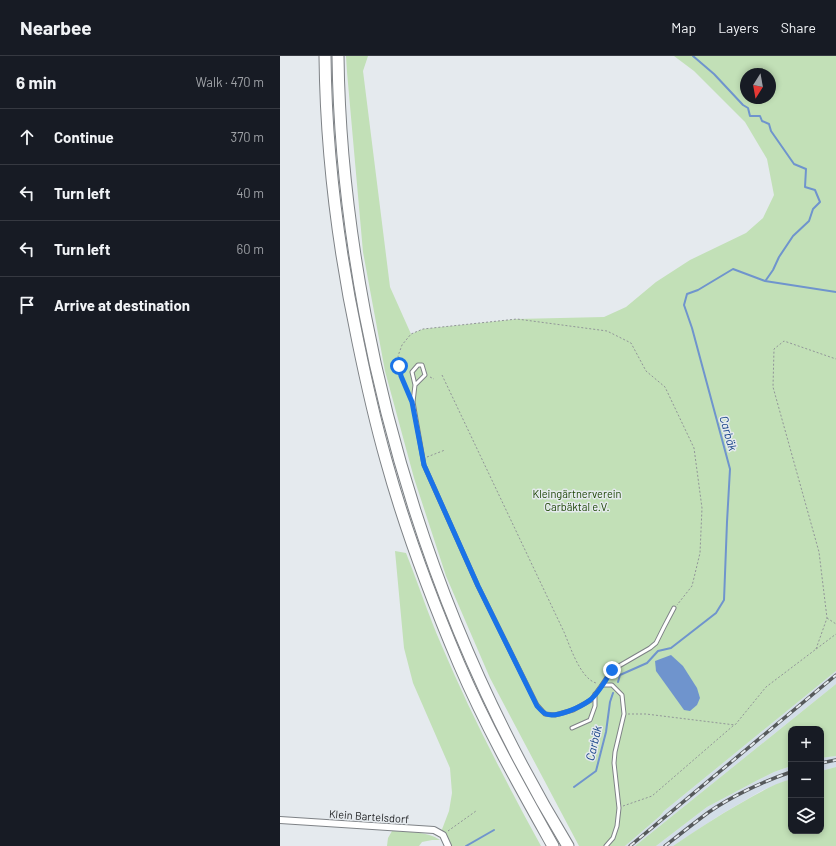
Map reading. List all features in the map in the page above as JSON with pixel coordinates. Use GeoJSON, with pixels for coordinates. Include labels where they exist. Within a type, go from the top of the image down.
{"type":"FeatureCollection","features":[{"type":"Feature","properties":{"kind":"highway"},"geometry":{"type":"LineString","coordinates":[[325,56],[328,134],[340,245],[362,364],[386,461],[418,560],[460,666],[493,734],[553,846]]}},
{"type":"Feature","properties":{"kind":"highway"},"geometry":{"type":"LineString","coordinates":[[338,56],[339,97],[344,167],[357,272],[370,342],[396,451],[429,554],[477,672],[498,719],[517,756],[568,846]]}},
{"type":"Feature","properties":{"kind":"street","name":"Klein Bartelsdorf"},"geometry":{"type":"LineString","coordinates":[[280,820],[434,830],[443,835]]}},
{"type":"Feature","properties":{"kind":"street"},"geometry":{"type":"LineString","coordinates":[[443,835],[448,846]]}},
{"type":"Feature","properties":{"kind":"lane"},"geometry":{"type":"LineString","coordinates":[[415,385],[425,375],[422,365],[418,365],[412,372],[415,385],[412,402],[424,465],[478,586],[537,706],[545,714],[555,715],[573,710],[591,700],[612,670],[656,643],[674,608]]}},
{"type":"Feature","properties":{"kind":"lane"},"geometry":{"type":"LineString","coordinates":[[602,685],[612,686],[622,695],[624,714],[615,752],[614,763],[619,808],[617,826],[613,838],[606,846]]}},
{"type":"Feature","properties":{"kind":"lane"},"geometry":{"type":"LineString","coordinates":[[572,728],[590,720],[595,706],[595,694]]}},
{"type":"Feature","properties":{"kind":"path"},"geometry":{"type":"LineString","coordinates":[[412,402],[401,376],[398,356],[402,345],[411,334],[423,329],[517,319],[606,331],[631,343],[646,371],[665,387],[694,448],[702,508],[700,553],[692,586],[674,608]]}},
{"type":"Feature","properties":{"kind":"path"},"geometry":{"type":"LineString","coordinates":[[816,649],[827,618],[819,552],[773,387],[774,349],[784,340],[836,359]]}},
{"type":"Feature","properties":{"kind":"path"},"geometry":{"type":"LineString","coordinates":[[442,375],[581,670],[591,682],[602,685]]}},
{"type":"Feature","properties":{"kind":"path"},"geometry":{"type":"LineString","coordinates":[[423,459],[445,450]]}},
{"type":"Feature","properties":{"kind":"path"},"geometry":{"type":"LineString","coordinates":[[827,618],[836,624]]}},
{"type":"Feature","properties":{"kind":"path"},"geometry":{"type":"LineString","coordinates":[[619,808],[652,796],[735,725],[766,687],[836,634]]}},
{"type":"Feature","properties":{"kind":"path"},"geometry":{"type":"LineString","coordinates":[[624,714],[646,714],[735,725]]}},
{"type":"Feature","properties":{"kind":"path"},"geometry":{"type":"LineString","coordinates":[[443,835],[476,811]]}},
{"type":"Feature","properties":{"kind":"shaded area"},"geometry":{"type":"Polygon","coordinates":[[[836,671],[836,684],[635,846],[625,846],[664,811],[836,671]]]}},
{"type":"Feature","properties":{"kind":"shaded area"},"geometry":{"type":"Polygon","coordinates":[[[836,756],[836,767],[824,770],[824,758],[836,756]]]}},
{"type":"Feature","properties":{"kind":"shaded area"},"geometry":{"type":"Polygon","coordinates":[[[788,767],[788,780],[763,790],[720,815],[673,846],[656,846],[707,807],[774,772],[788,767]]]}},
{"type":"Feature","properties":{"kind":"green space","name":"Kleingärtnerverein Carbäktal e.V."},"geometry":{"type":"Polygon","coordinates":[[[346,56],[368,56],[363,71],[390,287],[411,334],[423,329],[517,319],[604,317],[626,307],[656,282],[690,260],[746,233],[763,218],[774,195],[767,159],[745,122],[694,71],[674,56],[836,56],[836,671],[664,811],[625,846],[579,846],[490,678],[446,576],[414,478],[385,371],[363,252],[346,56]]]}},
{"type":"Feature","properties":{"kind":"green space"},"geometry":{"type":"Polygon","coordinates":[[[395,551],[406,553],[436,633],[452,670],[501,771],[541,846],[450,846],[441,832],[449,811],[452,793],[450,768],[413,683],[404,648],[395,551]]]}},
{"type":"Feature","properties":{"kind":"green space"},"geometry":{"type":"Polygon","coordinates":[[[836,684],[836,756],[824,758],[824,726],[788,726],[788,767],[774,772],[707,807],[656,846],[635,846],[836,684]]]}},
{"type":"Feature","properties":{"kind":"green space"},"geometry":{"type":"Polygon","coordinates":[[[836,767],[836,846],[673,846],[715,818],[753,796],[771,786],[788,780],[788,834],[824,834],[824,770],[836,767]]]}},
{"type":"Feature","properties":{"kind":"green space"},"geometry":{"type":"Polygon","coordinates":[[[392,831],[423,833],[440,840],[422,842],[419,846],[387,846],[388,838],[392,831]]]}},
{"type":"Feature","properties":{"kind":"water"},"geometry":{"type":"Polygon","coordinates":[[[671,655],[683,666],[697,688],[700,698],[697,705],[690,711],[684,710],[656,671],[655,661],[671,655]]]}},
{"type":"Feature","properties":{"kind":"waterway"},"geometry":{"type":"LineString","coordinates":[[693,56],[714,74],[743,105],[748,108],[750,116],[760,116],[762,121],[769,124],[771,131],[794,164],[806,169],[805,187],[815,190],[820,202],[813,209],[809,221],[793,236],[766,280]]}},
{"type":"Feature","properties":{"kind":"waterway","name":"Carbäk"},"geometry":{"type":"LineString","coordinates":[[618,682],[620,675],[647,663],[658,651],[671,648],[716,613],[724,600],[730,469],[692,328],[684,305],[687,294],[698,290],[733,269],[765,281],[836,292]]}},
{"type":"Feature","properties":{"kind":"waterway","name":"Carbäk"},"geometry":{"type":"LineString","coordinates":[[574,787],[596,771],[606,732],[610,702],[613,693]]}},
{"type":"Feature","properties":{"kind":"waterway","name":"Carbäk"},"geometry":{"type":"LineString","coordinates":[[466,846],[494,830]]}},
{"type":"Feature","properties":{"kind":"railway"},"geometry":{"type":"LineString","coordinates":[[630,846],[836,675]]}},
{"type":"Feature","properties":{"kind":"railway"},"geometry":{"type":"LineString","coordinates":[[824,762],[836,760]]}},
{"type":"Feature","properties":{"kind":"railway"},"geometry":{"type":"LineString","coordinates":[[665,846],[709,812],[728,800],[759,784],[788,773]]}},
{"type":"Feature","properties":{"kind":"route"},"geometry":{"type":"LineString","coordinates":[[399,366],[401,376],[412,402],[424,465],[478,586],[537,706],[545,714],[555,715],[573,710],[591,700],[612,670]]}}]}
